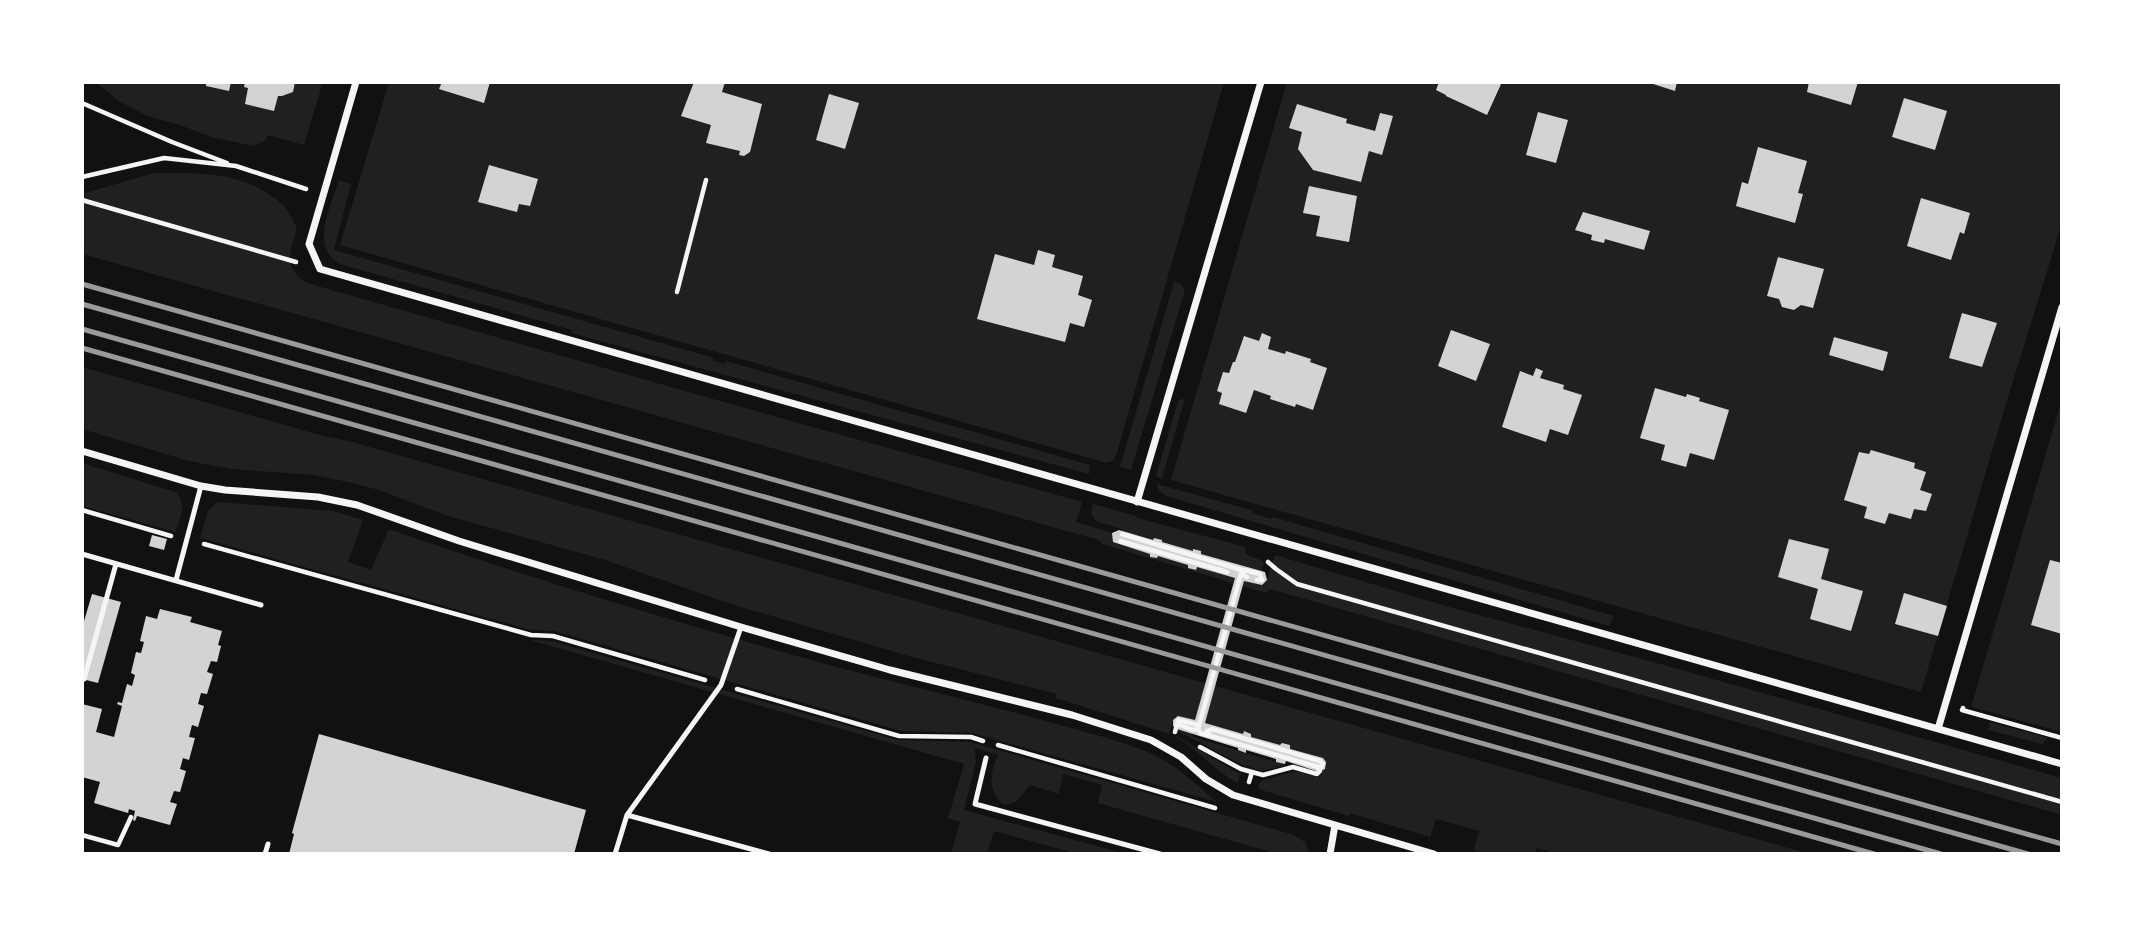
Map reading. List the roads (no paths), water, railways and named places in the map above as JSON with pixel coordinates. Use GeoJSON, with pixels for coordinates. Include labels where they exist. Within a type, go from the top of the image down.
{"type":"FeatureCollection","features":[{"type":"Feature","properties":{"kind":"street"},"geometry":{"type":"LineString","coordinates":[[356,82],[309,244],[320,269],[2062,764]]}},
{"type":"Feature","properties":{"kind":"street"},"geometry":{"type":"LineString","coordinates":[[1137,502],[1261,82]]}},
{"type":"Feature","properties":{"kind":"street"},"geometry":{"type":"LineString","coordinates":[[1938,729],[2062,307]]}},
{"type":"Feature","properties":{"kind":"street"},"geometry":{"type":"LineString","coordinates":[[82,451],[201,486],[317,497],[357,505],[458,541],[741,627],[879,667],[1072,715],[1151,740],[1181,757],[1206,779],[1233,794],[1434,854]]}},
{"type":"Feature","properties":{"kind":"street"},"geometry":{"type":"LineString","coordinates":[[1330,854],[1335,825]]}},
{"type":"Feature","properties":{"kind":"lane"},"geometry":{"type":"LineString","coordinates":[[176,580],[201,486]]}},
{"type":"Feature","properties":{"kind":"lane"},"geometry":{"type":"LineString","coordinates":[[82,554],[261,605]]}},
{"type":"Feature","properties":{"kind":"lane"},"geometry":{"type":"LineString","coordinates":[[84,679],[116,564]]}},
{"type":"Feature","properties":{"kind":"lane"},"geometry":{"type":"LineString","coordinates":[[615,854],[627,815],[721,685],[741,627]]}},
{"type":"Feature","properties":{"kind":"lane"},"geometry":{"type":"LineString","coordinates":[[986,758],[975,804],[1160,854]]}},
{"type":"Feature","properties":{"kind":"lane"},"geometry":{"type":"LineString","coordinates":[[627,815],[769,854]]}},
{"type":"Feature","properties":{"kind":"lane"},"geometry":{"type":"LineString","coordinates":[[265,854],[268,844]]}},
{"type":"Feature","properties":{"kind":"railway"},"geometry":{"type":"LineString","coordinates":[[82,284],[2062,844]]}},
{"type":"Feature","properties":{"kind":"railway"},"geometry":{"type":"LineString","coordinates":[[82,304],[2028,854]]}},
{"type":"Feature","properties":{"kind":"railway"},"geometry":{"type":"LineString","coordinates":[[82,329],[1941,854]]}},
{"type":"Feature","properties":{"kind":"railway"},"geometry":{"type":"LineString","coordinates":[[82,348],[1874,854]]}}]}
